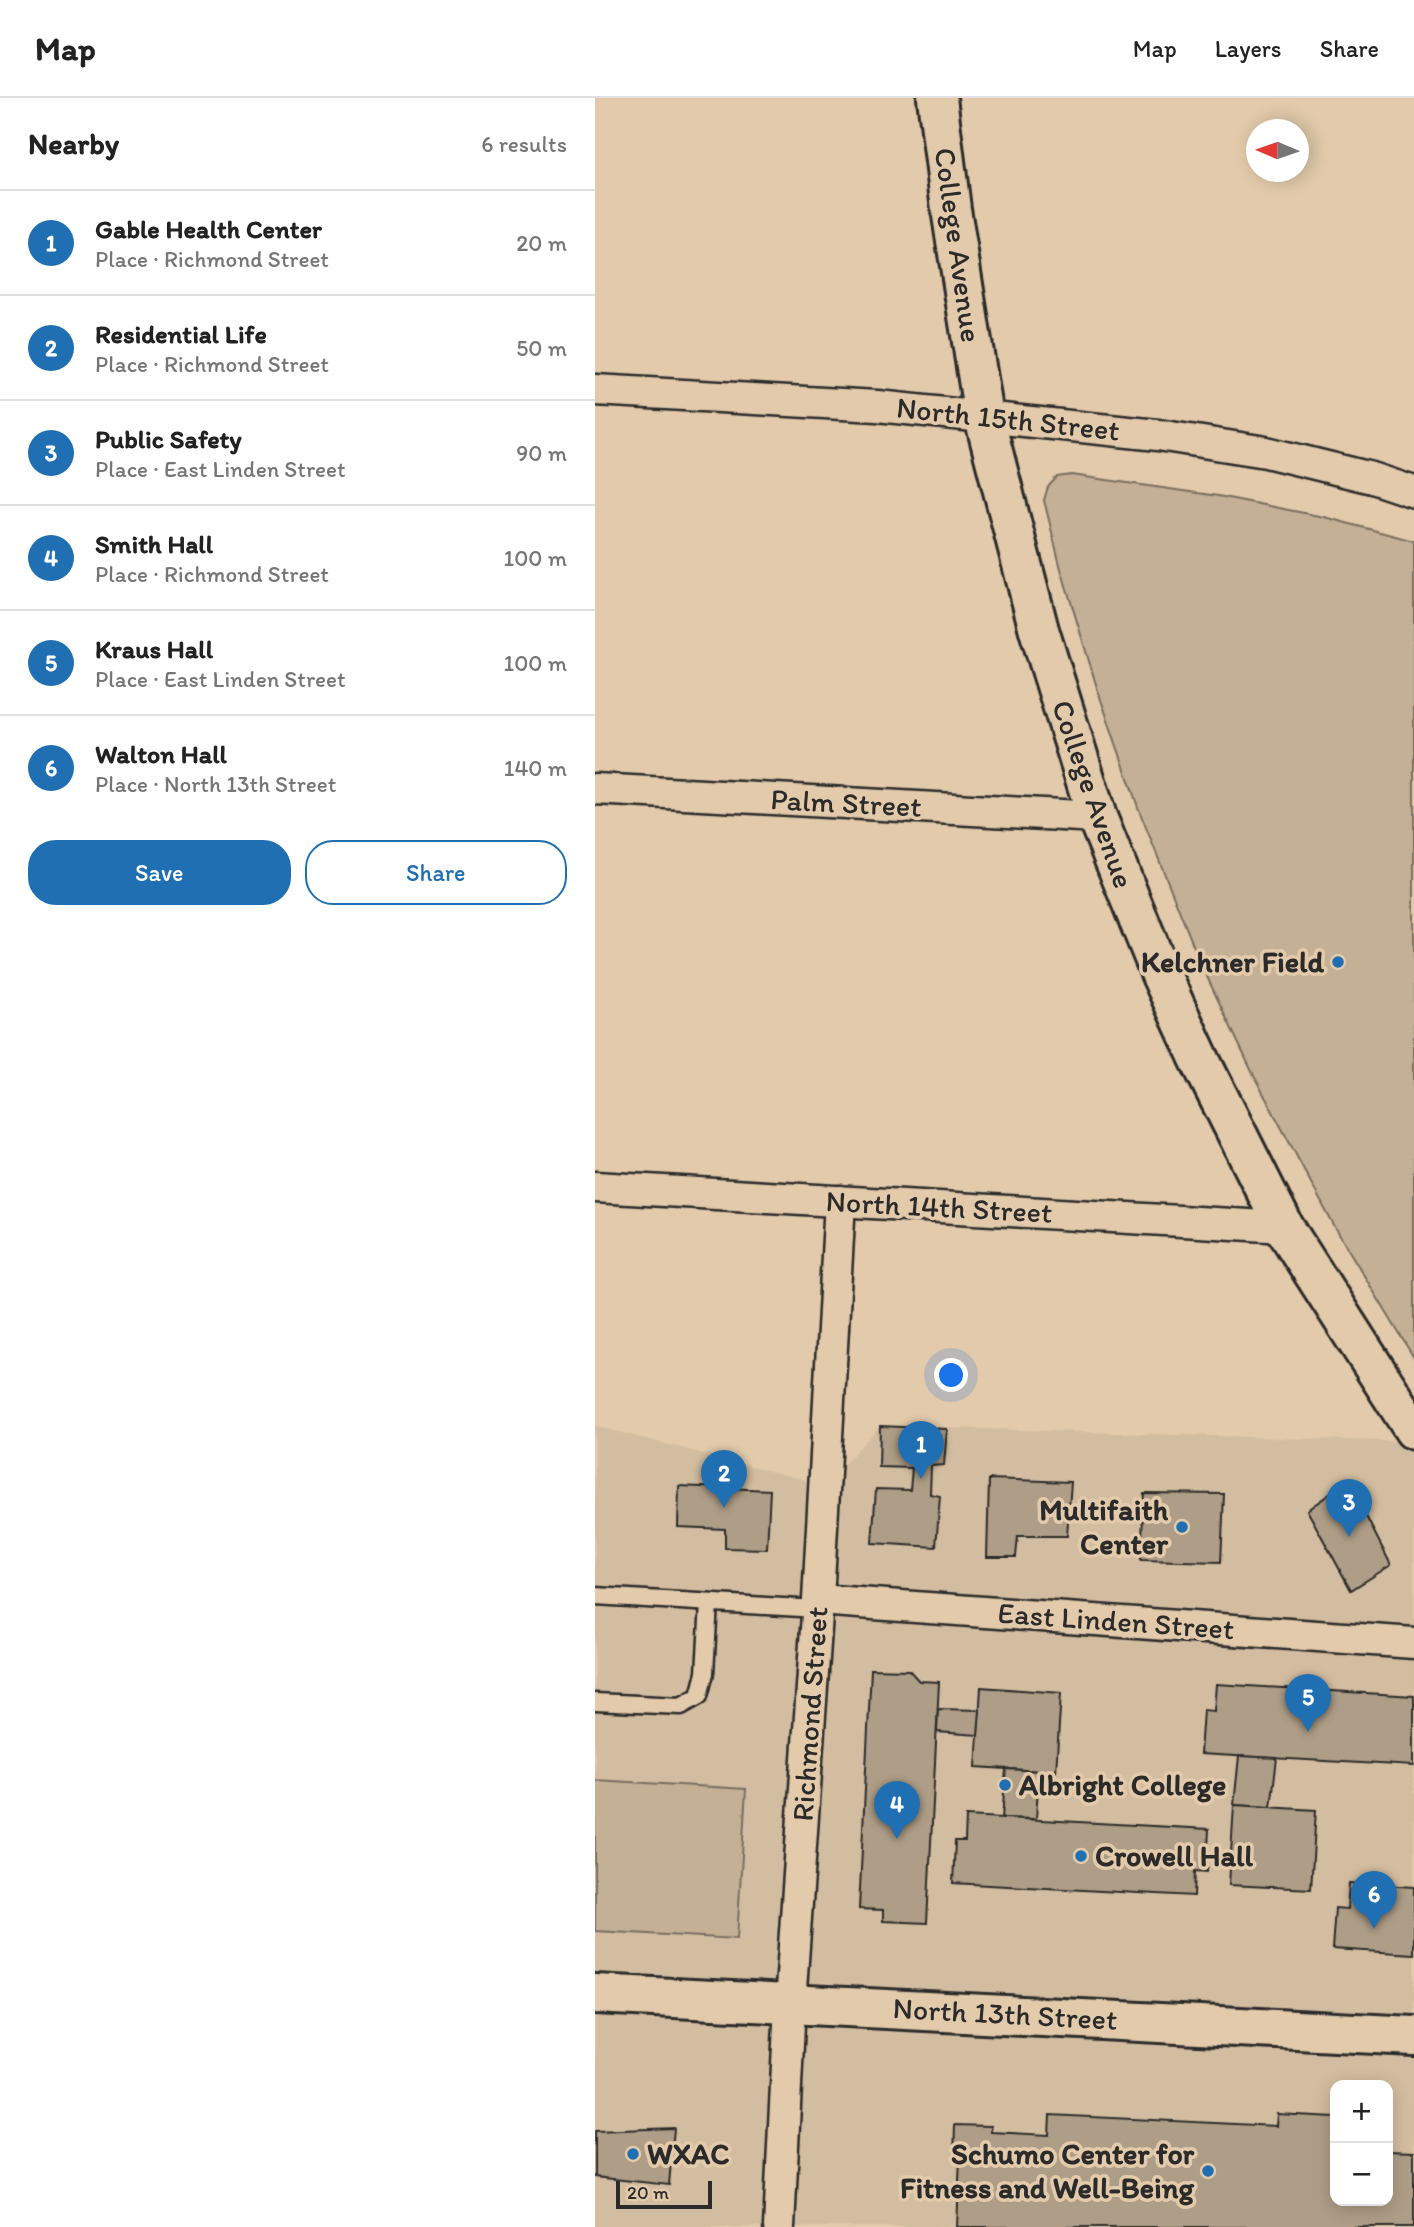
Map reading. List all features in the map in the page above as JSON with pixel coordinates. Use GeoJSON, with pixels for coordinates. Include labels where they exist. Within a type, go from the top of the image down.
{"type":"FeatureCollection","features":[{"type":"Feature","properties":{"kind":"street","name":"College Avenue"},"geometry":{"type":"LineString","coordinates":[[937,98],[951,209],[984,417],[1039,630],[1097,817],[1161,975],[1283,1227],[1414,1430]]}},
{"type":"Feature","properties":{"kind":"street","name":"North 15th Street"},"geometry":{"type":"LineString","coordinates":[[595,390],[877,406],[1159,435],[1266,452],[1372,478],[1414,492]]}},
{"type":"Feature","properties":{"kind":"street","name":"Palm Street"},"geometry":{"type":"LineString","coordinates":[[595,789],[1097,817]]}},
{"type":"Feature","properties":{"kind":"street","name":"North 14th Street"},"geometry":{"type":"LineString","coordinates":[[595,1187],[1283,1227]]}},
{"type":"Feature","properties":{"kind":"street","name":"Richmond Street"},"geometry":{"type":"LineString","coordinates":[[779,2227],[790,2004],[817,1605],[840,1201]]}},
{"type":"Feature","properties":{"kind":"street","name":"East Linden Street"},"geometry":{"type":"LineString","coordinates":[[817,1605],[1414,1643]]}},
{"type":"Feature","properties":{"kind":"street","name":"North 13th Street"},"geometry":{"type":"LineString","coordinates":[[595,1994],[1124,2019],[1414,2036]]}},
{"type":"Feature","properties":{"kind":"lane"},"geometry":{"type":"LineString","coordinates":[[595,1596],[709,1603],[817,1605]]}},
{"type":"Feature","properties":{"kind":"lane"},"geometry":{"type":"LineString","coordinates":[[595,1702],[681,1706],[699,1696],[705,1674],[709,1603]]}},
{"type":"Feature","properties":{"kind":"shaded area"},"geometry":{"type":"Polygon","coordinates":[[[1072,475],[1218,496],[1324,517],[1414,541],[1414,1358],[1334,1226],[1254,1076],[1200,962],[1139,810],[1098,691],[1061,569],[1044,500],[1048,487],[1057,477],[1072,475]]]}},
{"type":"Feature","properties":{"kind":"shaded area","name":"Albright College"},"geometry":{"type":"Polygon","coordinates":[[[595,1426],[824,1485],[880,1426],[1414,1442],[1414,2227],[595,2227],[595,1426]]]}},
{"type":"Feature","properties":{"kind":"shaded area"},"geometry":{"type":"Polygon","coordinates":[[[595,1780],[746,1789],[737,1939],[595,1931],[595,1780]]]}},
{"type":"Feature","properties":{"kind":"building"},"geometry":{"type":"Polygon","coordinates":[[[880,1426],[947,1429],[944,1465],[931,1466],[930,1494],[940,1496],[936,1547],[872,1543],[876,1489],[910,1490],[912,1468],[879,1467],[880,1426]]]}},
{"type":"Feature","properties":{"kind":"building"},"geometry":{"type":"Polygon","coordinates":[[[989,1479],[1071,1482],[1067,1536],[1018,1536],[1016,1557],[987,1557],[989,1479]]]}},
{"type":"Feature","properties":{"kind":"building"},"geometry":{"type":"Polygon","coordinates":[[[1348,1481],[1391,1565],[1351,1590],[1307,1510],[1348,1481]]]}},
{"type":"Feature","properties":{"kind":"building"},"geometry":{"type":"Polygon","coordinates":[[[679,1486],[770,1490],[767,1549],[725,1548],[725,1529],[678,1527],[679,1486]]]}},
{"type":"Feature","properties":{"kind":"building","name":"Multifaith Center"},"geometry":{"type":"Polygon","coordinates":[[[1144,1493],[1224,1494],[1221,1562],[1141,1560],[1144,1493]]]}},
{"type":"Feature","properties":{"kind":"building"},"geometry":{"type":"Polygon","coordinates":[[[871,1669],[909,1670],[919,1681],[939,1682],[927,1923],[883,1921],[883,1910],[859,1909],[871,1669]]]}},
{"type":"Feature","properties":{"kind":"building"},"geometry":{"type":"Polygon","coordinates":[[[1216,1684],[1414,1696],[1414,1766],[1200,1754],[1203,1710],[1214,1711],[1216,1684]]]}},
{"type":"Feature","properties":{"kind":"building"},"geometry":{"type":"Polygon","coordinates":[[[981,1687],[1061,1693],[1056,1772],[976,1767],[981,1687]]]}},
{"type":"Feature","properties":{"kind":"building"},"geometry":{"type":"Polygon","coordinates":[[[938,1709],[980,1710],[978,1735],[937,1732],[938,1709]]]}},
{"type":"Feature","properties":{"kind":"building"},"geometry":{"type":"Polygon","coordinates":[[[1239,1756],[1277,1758],[1271,1807],[1234,1805],[1239,1756]]]}},
{"type":"Feature","properties":{"kind":"building"},"geometry":{"type":"Polygon","coordinates":[[[1006,1769],[1039,1771],[1036,1819],[1002,1818],[1006,1769]]]}},
{"type":"Feature","properties":{"kind":"building"},"geometry":{"type":"Polygon","coordinates":[[[1234,1805],[1316,1810],[1311,1889],[1229,1885],[1234,1805]]]}},
{"type":"Feature","properties":{"kind":"building","name":"Crowell Hall"},"geometry":{"type":"Polygon","coordinates":[[[966,1816],[1209,1829],[1207,1872],[1195,1871],[1194,1896],[953,1883],[955,1841],[965,1841],[966,1816]]]}},
{"type":"Feature","properties":{"kind":"building"},"geometry":{"type":"Polygon","coordinates":[[[1349,1883],[1414,1887],[1414,1954],[1332,1949],[1335,1908],[1347,1909],[1349,1883]]]}},
{"type":"Feature","properties":{"kind":"building"},"geometry":{"type":"Polygon","coordinates":[[[1277,2114],[1330,2117],[1330,2206],[1393,2206],[1393,2151],[1414,2152],[1414,2227],[957,2227],[960,2157],[954,2156],[955,2125],[991,2126],[991,2132],[1049,2135],[1050,2115],[1276,2126],[1277,2114]]]}},
{"type":"Feature","properties":{"kind":"building","name":"WXAC"},"geometry":{"type":"Polygon","coordinates":[[[674,2128],[669,2185],[595,2177],[595,2131],[674,2128]]]}},
{"type":"Feature","properties":{"kind":"place","name":"Kelchner Field"},"geometry":{"type":"Point","coordinates":[1338,962]}},
{"type":"Feature","properties":{"kind":"place","name":"Gable Health Center"},"geometry":{"type":"Point","coordinates":[921,1479]}},
{"type":"Feature","properties":{"kind":"place","name":"Residential Life"},"geometry":{"type":"Point","coordinates":[724,1508]}},
{"type":"Feature","properties":{"kind":"place","name":"Multifaith Center"},"geometry":{"type":"Point","coordinates":[1182,1527]}},
{"type":"Feature","properties":{"kind":"place","name":"Public Safety"},"geometry":{"type":"Point","coordinates":[1349,1537]}},
{"type":"Feature","properties":{"kind":"place","name":"Kraus Hall"},"geometry":{"type":"Point","coordinates":[1308,1732]}},
{"type":"Feature","properties":{"kind":"place","name":"Albright College"},"geometry":{"type":"Point","coordinates":[1005,1785]}},
{"type":"Feature","properties":{"kind":"place","name":"Smith Hall"},"geometry":{"type":"Point","coordinates":[897,1839]}},
{"type":"Feature","properties":{"kind":"place","name":"Crowell Hall"},"geometry":{"type":"Point","coordinates":[1081,1856]}},
{"type":"Feature","properties":{"kind":"place","name":"Walton Hall"},"geometry":{"type":"Point","coordinates":[1374,1929]}},
{"type":"Feature","properties":{"kind":"place","name":"WXAC"},"geometry":{"type":"Point","coordinates":[633,2154]}},
{"type":"Feature","properties":{"kind":"place","name":"Schumo Center for Fitness and Well-Being"},"geometry":{"type":"Point","coordinates":[1208,2171]}}]}
